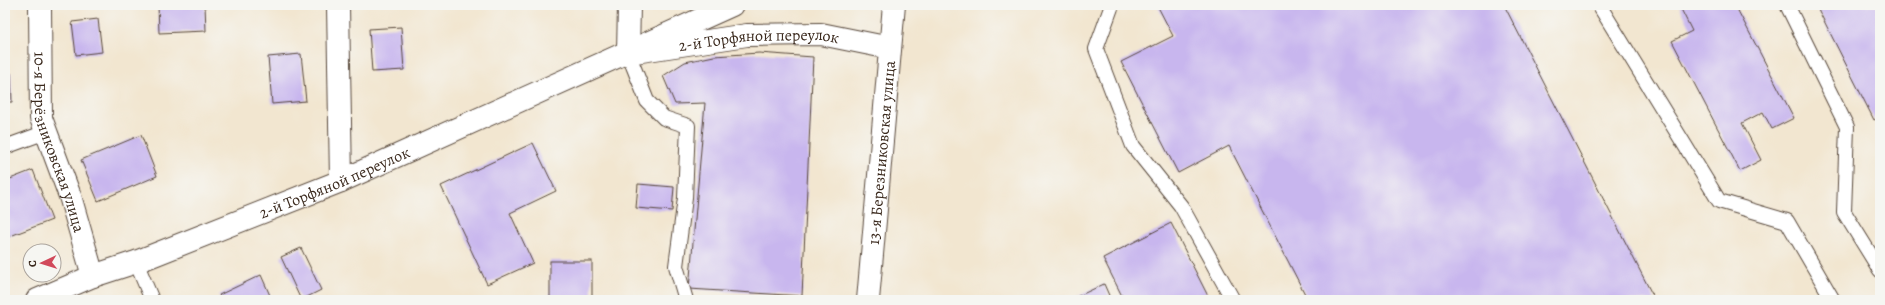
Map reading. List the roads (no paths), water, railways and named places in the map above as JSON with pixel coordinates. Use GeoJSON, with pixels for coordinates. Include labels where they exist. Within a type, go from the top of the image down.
{"type":"FeatureCollection","features":[{"type":"Feature","properties":{"kind":"street","name":"10-я Берёзниковская улица"},"geometry":{"type":"LineString","coordinates":[[40,5],[41,118],[70,196],[93,276]]}},
{"type":"Feature","properties":{"kind":"street"},"geometry":{"type":"LineString","coordinates":[[338,5],[341,181]]}},
{"type":"Feature","properties":{"kind":"street"},"geometry":{"type":"LineString","coordinates":[[628,53],[629,5]]}},
{"type":"Feature","properties":{"kind":"street","name":"2-й Торфяной переулок"},"geometry":{"type":"LineString","coordinates":[[37,300],[93,276],[136,262],[341,181],[732,5]]}},
{"type":"Feature","properties":{"kind":"street","name":"13-я Березниковская улица"},"geometry":{"type":"LineString","coordinates":[[868,300],[894,5]]}},
{"type":"Feature","properties":{"kind":"street","name":"2-й Торфяной переулок"},"geometry":{"type":"LineString","coordinates":[[628,53],[747,35],[821,34],[890,48]]}},
{"type":"Feature","properties":{"kind":"lane"},"geometry":{"type":"LineString","coordinates":[[1112,5],[1096,49],[1133,146],[1181,206],[1233,300]]}},
{"type":"Feature","properties":{"kind":"lane"},"geometry":{"type":"LineString","coordinates":[[1599,5],[1719,201],[1787,221],[1833,300]]}},
{"type":"Feature","properties":{"kind":"lane"},"geometry":{"type":"LineString","coordinates":[[1787,5],[1847,127],[1844,212],[1880,270]]}},
{"type":"Feature","properties":{"kind":"lane"},"geometry":{"type":"LineString","coordinates":[[628,53],[647,102],[664,118],[688,126],[685,198],[676,266],[686,300]]}},
{"type":"Feature","properties":{"kind":"lane"},"geometry":{"type":"LineString","coordinates":[[5,147],[46,132]]}},
{"type":"Feature","properties":{"kind":"lane"},"geometry":{"type":"LineString","coordinates":[[136,262],[152,300]]}}]}
